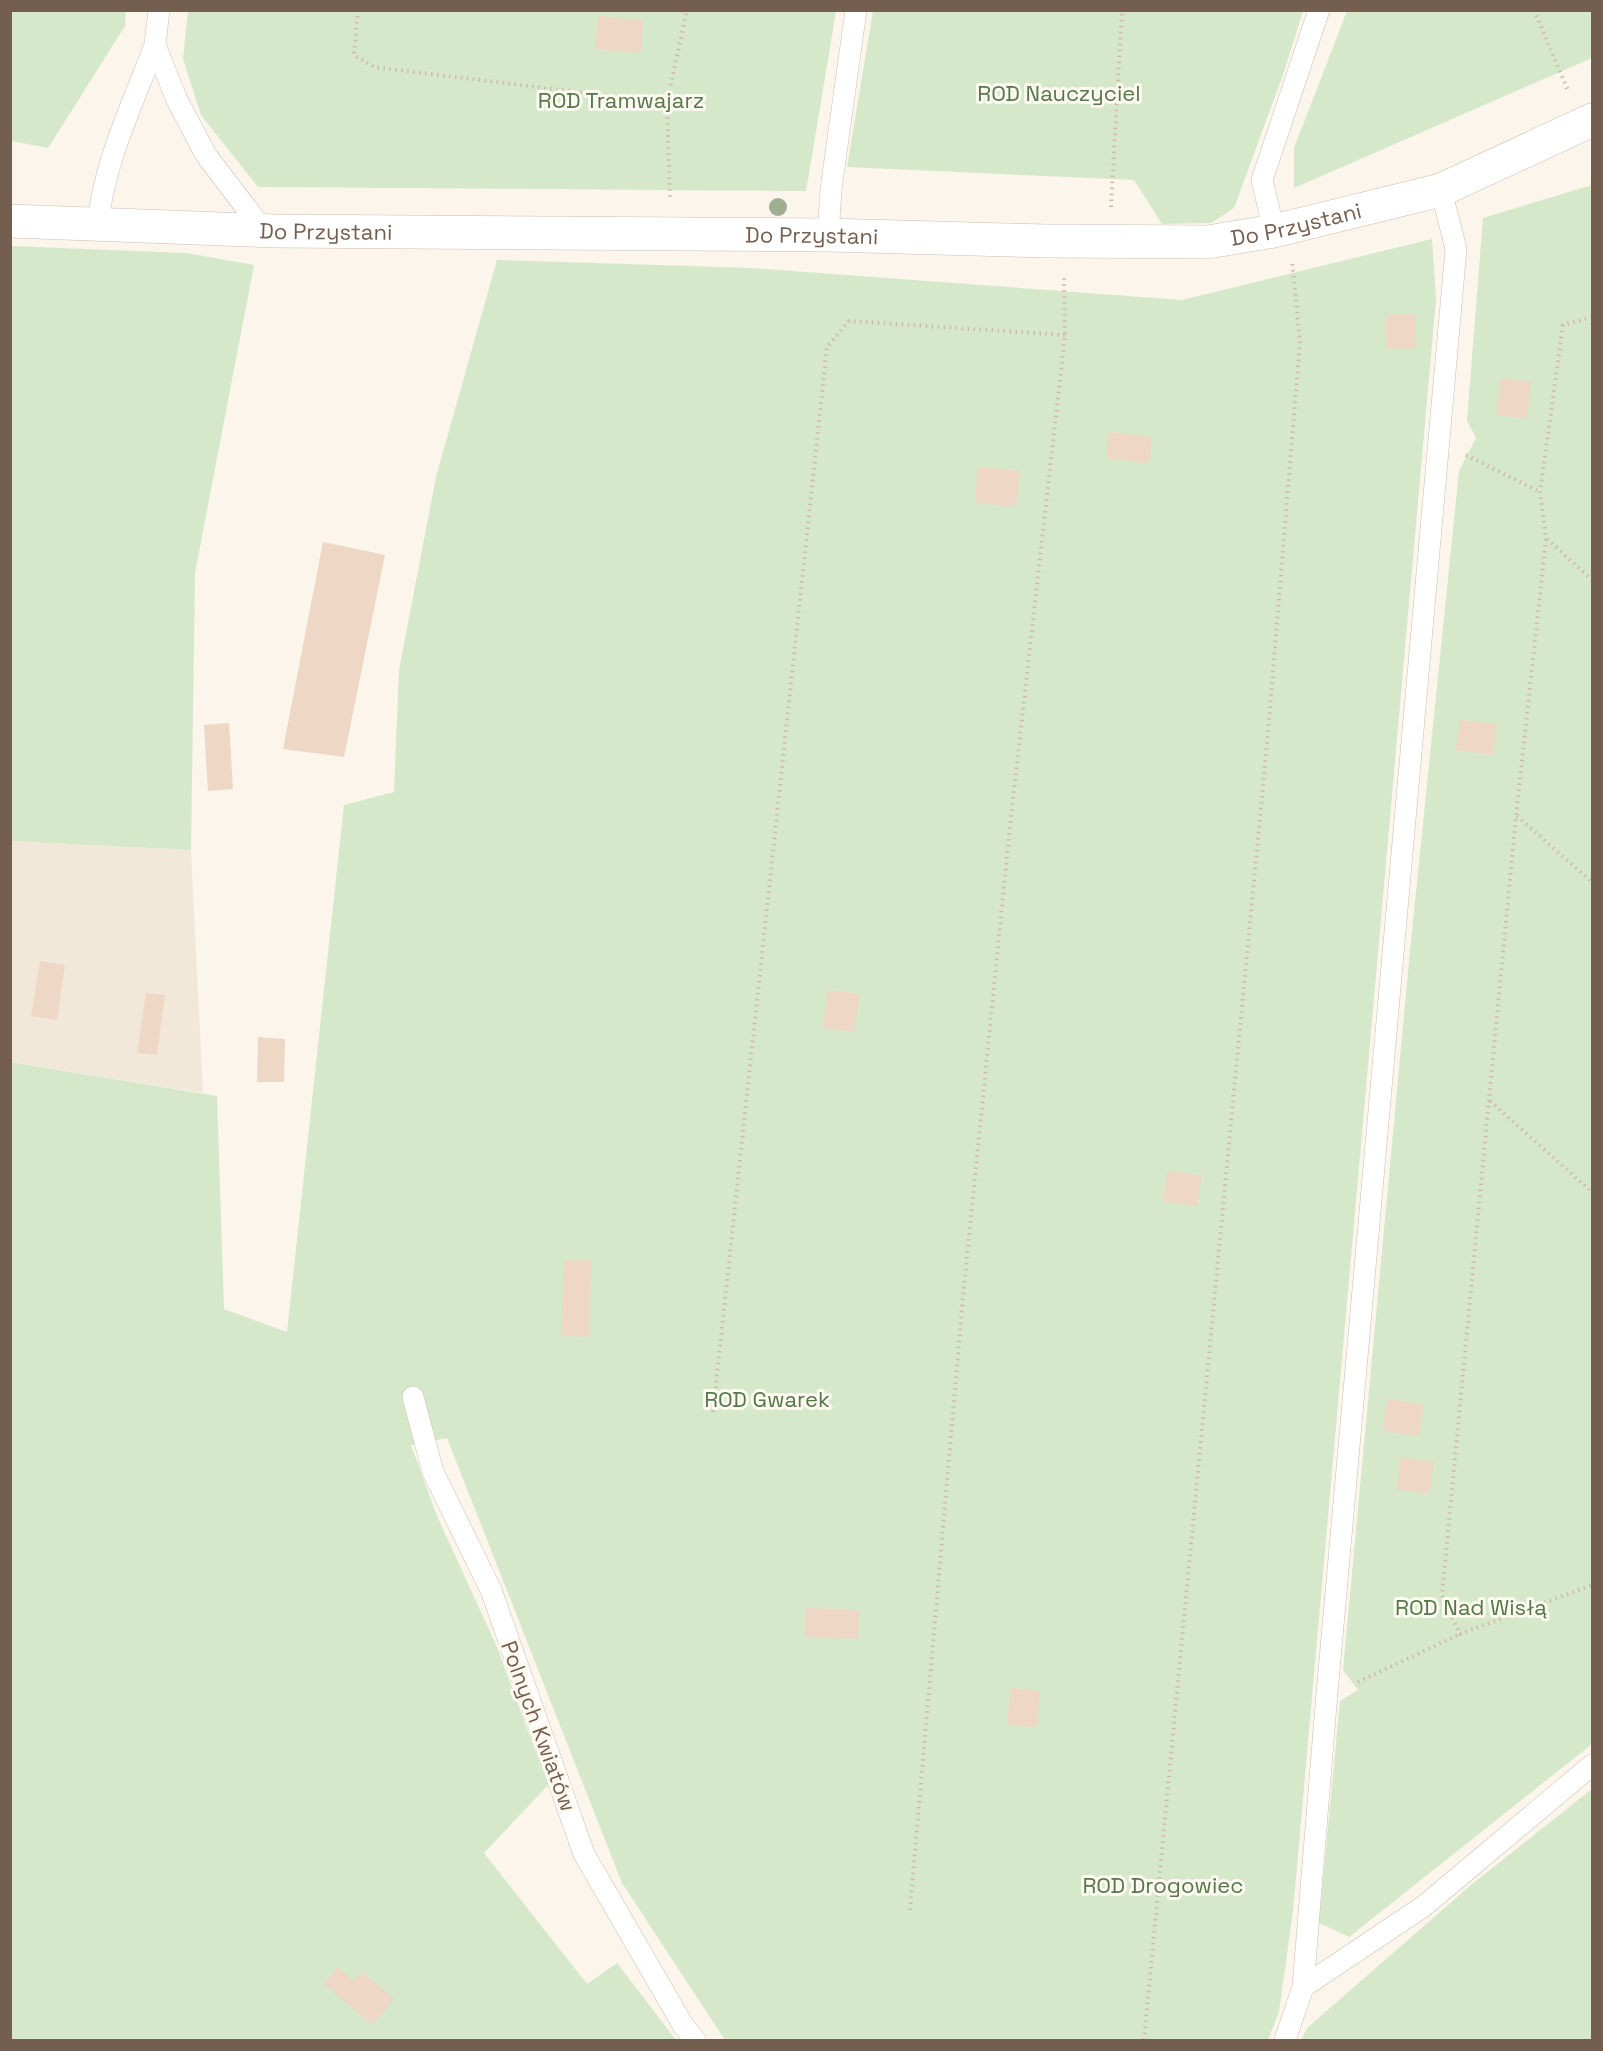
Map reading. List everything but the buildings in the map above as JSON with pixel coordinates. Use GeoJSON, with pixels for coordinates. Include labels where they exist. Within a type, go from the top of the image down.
{"type":"FeatureCollection","features":[{"type":"Feature","properties":{"kind":"street","name":"Do Przystani"},"geometry":{"type":"LineString","coordinates":[[10,221],[263,230],[828,235],[1047,241],[1208,242],[1274,231],[1441,190],[1593,120]]}},
{"type":"Feature","properties":{"kind":"lane"},"geometry":{"type":"LineString","coordinates":[[98,224],[100,200],[106,176],[156,45],[159,10]]}},
{"type":"Feature","properties":{"kind":"lane"},"geometry":{"type":"LineString","coordinates":[[828,235],[831,189],[856,10]]}},
{"type":"Feature","properties":{"kind":"lane"},"geometry":{"type":"LineString","coordinates":[[1274,231],[1262,180],[1318,10]]}},
{"type":"Feature","properties":{"kind":"lane"},"geometry":{"type":"LineString","coordinates":[[156,45],[177,100],[206,155],[263,230]]}},
{"type":"Feature","properties":{"kind":"lane"},"geometry":{"type":"LineString","coordinates":[[1285,2040],[1303,1987],[1327,1693],[1456,249],[1441,190]]}},
{"type":"Feature","properties":{"kind":"lane","name":"Polnych Kwiatów"},"geometry":{"type":"LineString","coordinates":[[413,1397],[433,1472],[491,1590],[584,1854],[683,2025],[695,2040]]}},
{"type":"Feature","properties":{"kind":"lane"},"geometry":{"type":"LineString","coordinates":[[1303,1987],[1424,1906],[1593,1766]]}},
{"type":"Feature","properties":{"kind":"path"},"geometry":{"type":"LineString","coordinates":[[358,10],[354,55],[374,67],[667,103]]}},
{"type":"Feature","properties":{"kind":"path"},"geometry":{"type":"LineString","coordinates":[[668,190],[667,103],[687,10]]}},
{"type":"Feature","properties":{"kind":"path"},"geometry":{"type":"LineString","coordinates":[[1112,178],[1122,10]]}},
{"type":"Feature","properties":{"kind":"path"},"geometry":{"type":"LineString","coordinates":[[1534,10],[1559,73]]}},
{"type":"Feature","properties":{"kind":"path"},"geometry":{"type":"LineString","coordinates":[[1144,2040],[1268,733],[1299,342],[1294,272]]}},
{"type":"Feature","properties":{"kind":"path"},"geometry":{"type":"LineString","coordinates":[[910,1910],[963,1297],[1011,817],[1065,335],[1064,291]]}},
{"type":"Feature","properties":{"kind":"path"},"geometry":{"type":"LineString","coordinates":[[1460,1634],[1442,1595],[1516,816],[1546,539],[1540,492],[1563,325],[1593,317]]}},
{"type":"Feature","properties":{"kind":"path"},"geometry":{"type":"LineString","coordinates":[[714,1412],[827,347],[849,321],[1065,335]]}},
{"type":"Feature","properties":{"kind":"path"},"geometry":{"type":"LineString","coordinates":[[1467,456],[1540,492]]}},
{"type":"Feature","properties":{"kind":"path"},"geometry":{"type":"LineString","coordinates":[[1546,539],[1593,579]]}},
{"type":"Feature","properties":{"kind":"path"},"geometry":{"type":"LineString","coordinates":[[1516,816],[1593,882]]}},
{"type":"Feature","properties":{"kind":"path"},"geometry":{"type":"LineString","coordinates":[[1490,1101],[1593,1192]]}},
{"type":"Feature","properties":{"kind":"path"},"geometry":{"type":"LineString","coordinates":[[1353,1684],[1460,1634],[1593,1585]]}},
{"type":"Feature","properties":{"kind":"shaded area"},"geometry":{"type":"Polygon","coordinates":[[[10,841],[191,850],[203,1093],[11,1062],[10,841]]]}},
{"type":"Feature","properties":{"kind":"green space","name":"ROD Nauczyciel"},"geometry":{"type":"Polygon","coordinates":[[[873,10],[1303,11],[1284,72],[1234,208],[1211,223],[1162,224],[1134,180],[847,167],[873,10]]]}},
{"type":"Feature","properties":{"kind":"green space"},"geometry":{"type":"Polygon","coordinates":[[[10,11],[126,11],[125,26],[48,148],[11,141],[10,11]]]}},
{"type":"Feature","properties":{"kind":"green space","name":"ROD Tramwajarz"},"geometry":{"type":"Polygon","coordinates":[[[188,11],[836,11],[806,191],[258,187],[201,115],[183,59],[188,11]]]}},
{"type":"Feature","properties":{"kind":"green space"},"geometry":{"type":"Polygon","coordinates":[[[1347,11],[1592,11],[1592,58],[1294,188],[1294,148],[1347,11]]]}},
{"type":"Feature","properties":{"kind":"green space","name":"ROD Nad Wisłą"},"geometry":{"type":"Polygon","coordinates":[[[1592,185],[1592,1744],[1349,1937],[1319,1923],[1340,1701],[1358,1690],[1343,1670],[1410,951],[1459,471],[1476,438],[1467,421],[1483,218],[1592,185]]]}},
{"type":"Feature","properties":{"kind":"green space"},"geometry":{"type":"Polygon","coordinates":[[[1432,239],[1436,299],[1293,1911],[1279,2012],[1268,2040],[725,2040],[622,1883],[447,1438],[411,1445],[437,1516],[497,1647],[548,1785],[484,1853],[587,1984],[617,1963],[676,2040],[11,2040],[10,1062],[217,1096],[224,1309],[287,1332],[344,805],[394,792],[399,670],[436,477],[497,260],[751,268],[1182,300],[1432,239]]]}},
{"type":"Feature","properties":{"kind":"green space"},"geometry":{"type":"Polygon","coordinates":[[[11,246],[186,253],[254,265],[195,573],[191,850],[11,841],[11,246]]]}},
{"type":"Feature","properties":{"kind":"green space"},"geometry":{"type":"Polygon","coordinates":[[[1592,1789],[1592,2040],[1301,2040],[1307,2028],[1471,1885],[1592,1789]]]}},
{"type":"Feature","properties":{"kind":"park label","name":"ROD Gwarek"},"geometry":{"type":"Point","coordinates":[767,1399]}},
{"type":"Feature","properties":{"kind":"park label","name":"ROD Drogowiec"},"geometry":{"type":"Point","coordinates":[1163,1885]}}]}
